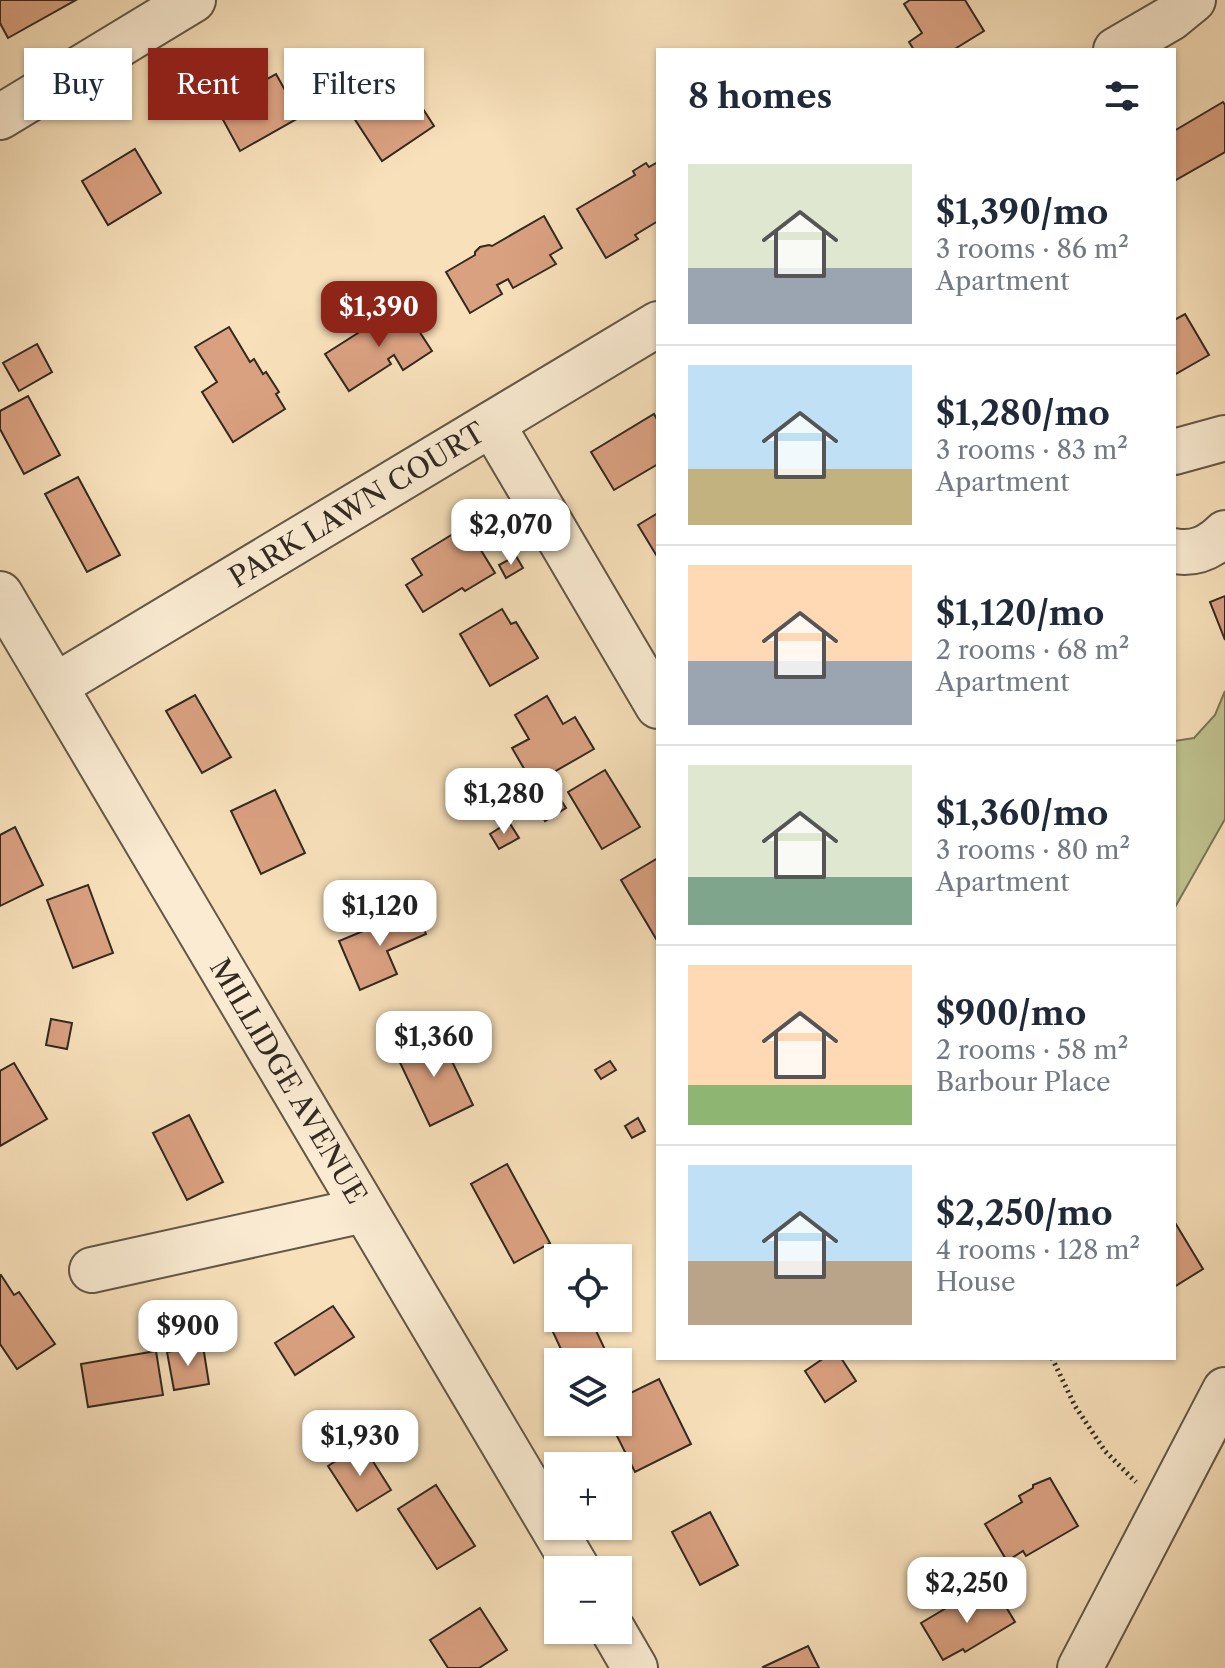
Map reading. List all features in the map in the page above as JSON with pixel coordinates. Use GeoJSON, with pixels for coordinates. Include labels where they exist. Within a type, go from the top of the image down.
{"type":"FeatureCollection","features":[{"type":"Feature","properties":{"kind":"street"},"geometry":{"type":"LineString","coordinates":[[0,117],[193,0]]}},
{"type":"Feature","properties":{"kind":"street"},"geometry":{"type":"LineString","coordinates":[[1119,48],[1171,18],[1193,0]]}},
{"type":"Feature","properties":{"kind":"street","name":"PARK LAWN COURT"},"geometry":{"type":"LineString","coordinates":[[55,686],[656,325]]}},
{"type":"Feature","properties":{"kind":"street"},"geometry":{"type":"LineString","coordinates":[[492,424],[656,703]]}},
{"type":"Feature","properties":{"kind":"street"},"geometry":{"type":"LineString","coordinates":[[1176,452],[1224,443]]}},
{"type":"Feature","properties":{"kind":"street"},"geometry":{"type":"LineString","coordinates":[[1176,551],[1196,552],[1225,533]]}},
{"type":"Feature","properties":{"kind":"street","name":"MILLIDGE AVENUE"},"geometry":{"type":"LineString","coordinates":[[0,594],[570,1556]]}},
{"type":"Feature","properties":{"kind":"street"},"geometry":{"type":"LineString","coordinates":[[92,1270],[364,1210]]}},
{"type":"Feature","properties":{"kind":"street"},"geometry":{"type":"LineString","coordinates":[[1080,1668],[1225,1390]]}},
{"type":"Feature","properties":{"kind":"street"},"geometry":{"type":"LineString","coordinates":[[621,1644],[635,1668]]}},
{"type":"Feature","properties":{"kind":"path"},"geometry":{"type":"LineString","coordinates":[[1053,1360],[1075,1406],[1105,1451],[1163,1509]]}},
{"type":"Feature","properties":{"kind":"green space"},"geometry":{"type":"Polygon","coordinates":[[[1225,691],[1225,819],[1176,905],[1176,741],[1194,738],[1215,715],[1225,691]]]}},
{"type":"Feature","properties":{"kind":"building"},"geometry":{"type":"Polygon","coordinates":[[[0,0],[76,0],[8,38],[0,23],[0,0]]]}},
{"type":"Feature","properties":{"kind":"building"},"geometry":{"type":"Polygon","coordinates":[[[910,0],[965,0],[984,31],[956,48],[913,48],[909,42],[922,33],[904,4],[910,0]]]}},
{"type":"Feature","properties":{"kind":"building"},"geometry":{"type":"Polygon","coordinates":[[[276,74],[284,88],[284,120],[295,120],[240,151],[223,120],[268,120],[268,78],[276,74]]]}},
{"type":"Feature","properties":{"kind":"building"},"geometry":{"type":"Polygon","coordinates":[[[1223,102],[1225,105],[1225,152],[1176,180],[1176,130],[1223,102]]]}},
{"type":"Feature","properties":{"kind":"building"},"geometry":{"type":"Polygon","coordinates":[[[424,111],[434,126],[382,161],[355,120],[424,120],[424,111]]]}},
{"type":"Feature","properties":{"kind":"building"},"geometry":{"type":"Polygon","coordinates":[[[135,149],[161,193],[108,225],[82,181],[135,149]]]}},
{"type":"Feature","properties":{"kind":"building"},"geometry":{"type":"Polygon","coordinates":[[[646,163],[649,167],[656,163],[656,222],[635,235],[638,239],[606,258],[577,209],[635,175],[633,171],[646,163]]]}},
{"type":"Feature","properties":{"kind":"building"},"geometry":{"type":"Polygon","coordinates":[[[544,216],[562,248],[550,255],[556,264],[513,288],[508,279],[497,285],[502,294],[470,313],[446,272],[475,255],[480,247],[492,246],[544,216]]]}},
{"type":"Feature","properties":{"kind":"building"},"geometry":{"type":"Polygon","coordinates":[[[402,305],[432,351],[403,370],[394,355],[388,359],[391,364],[349,391],[325,354],[402,305]]]}},
{"type":"Feature","properties":{"kind":"building"},"geometry":{"type":"Polygon","coordinates":[[[1185,314],[1209,355],[1176,374],[1176,319],[1185,314]]]}},
{"type":"Feature","properties":{"kind":"building"},"geometry":{"type":"Polygon","coordinates":[[[229,327],[250,362],[254,359],[263,374],[266,372],[279,392],[276,394],[285,409],[233,442],[202,392],[217,382],[195,347],[229,327]]]}},
{"type":"Feature","properties":{"kind":"building"},"geometry":{"type":"Polygon","coordinates":[[[37,344],[52,372],[19,391],[3,363],[37,344]]]}},
{"type":"Feature","properties":{"kind":"building"},"geometry":{"type":"Polygon","coordinates":[[[28,396],[60,455],[24,474],[0,429],[0,411],[28,396]]]}},
{"type":"Feature","properties":{"kind":"building"},"geometry":{"type":"Polygon","coordinates":[[[654,414],[656,418],[656,465],[614,490],[591,452],[654,414]]]}},
{"type":"Feature","properties":{"kind":"building"},"geometry":{"type":"Polygon","coordinates":[[[78,477],[120,555],[87,572],[45,494],[78,477]]]}},
{"type":"Feature","properties":{"kind":"building"},"geometry":{"type":"Polygon","coordinates":[[[656,514],[656,555],[638,525],[656,514]]]}},
{"type":"Feature","properties":{"kind":"building"},"geometry":{"type":"Polygon","coordinates":[[[466,526],[495,573],[465,591],[462,588],[423,612],[406,585],[422,575],[412,559],[466,526]]]}},
{"type":"Feature","properties":{"kind":"building"},"geometry":{"type":"Polygon","coordinates":[[[516,556],[523,568],[506,578],[499,565],[516,556]]]}},
{"type":"Feature","properties":{"kind":"building"},"geometry":{"type":"Polygon","coordinates":[[[1225,596],[1225,640],[1210,602],[1225,596]]]}},
{"type":"Feature","properties":{"kind":"building"},"geometry":{"type":"Polygon","coordinates":[[[502,609],[511,624],[516,622],[538,658],[490,686],[460,634],[502,609]]]}},
{"type":"Feature","properties":{"kind":"building"},"geometry":{"type":"Polygon","coordinates":[[[195,695],[231,757],[202,773],[166,711],[195,695]]]}},
{"type":"Feature","properties":{"kind":"building"},"geometry":{"type":"Polygon","coordinates":[[[547,696],[563,724],[575,717],[594,749],[533,784],[512,748],[529,739],[515,715],[547,696]]]}},
{"type":"Feature","properties":{"kind":"building"},"geometry":{"type":"Polygon","coordinates":[[[605,770],[640,827],[602,849],[568,792],[605,770]]]}},
{"type":"Feature","properties":{"kind":"building"},"geometry":{"type":"Polygon","coordinates":[[[275,790],[305,853],[261,874],[231,811],[275,790]]]}},
{"type":"Feature","properties":{"kind":"building"},"geometry":{"type":"Polygon","coordinates":[[[559,797],[566,808],[545,821],[539,810],[559,797]]]}},
{"type":"Feature","properties":{"kind":"building"},"geometry":{"type":"Polygon","coordinates":[[[509,822],[519,838],[499,849],[490,834],[509,822]]]}},
{"type":"Feature","properties":{"kind":"building"},"geometry":{"type":"Polygon","coordinates":[[[15,827],[43,885],[0,906],[0,835],[15,827]]]}},
{"type":"Feature","properties":{"kind":"building"},"geometry":{"type":"Polygon","coordinates":[[[656,859],[656,939],[621,880],[656,859]]]}},
{"type":"Feature","properties":{"kind":"building"},"geometry":{"type":"Polygon","coordinates":[[[88,885],[113,953],[73,968],[47,900],[88,885]]]}},
{"type":"Feature","properties":{"kind":"building"},"geometry":{"type":"Polygon","coordinates":[[[416,909],[426,934],[387,951],[397,974],[360,990],[339,941],[416,909]]]}},
{"type":"Feature","properties":{"kind":"building"},"geometry":{"type":"Polygon","coordinates":[[[51,1019],[72,1023],[67,1049],[46,1045],[51,1019]]]}},
{"type":"Feature","properties":{"kind":"building"},"geometry":{"type":"Polygon","coordinates":[[[438,1032],[473,1105],[430,1126],[395,1052],[438,1032]]]}},
{"type":"Feature","properties":{"kind":"building"},"geometry":{"type":"Polygon","coordinates":[[[610,1061],[616,1070],[601,1079],[595,1070],[610,1061]]]}},
{"type":"Feature","properties":{"kind":"building"},"geometry":{"type":"Polygon","coordinates":[[[14,1063],[47,1119],[0,1146],[0,1071],[14,1063]]]}},
{"type":"Feature","properties":{"kind":"building"},"geometry":{"type":"Polygon","coordinates":[[[189,1115],[223,1182],[187,1200],[153,1133],[189,1115]]]}},
{"type":"Feature","properties":{"kind":"building"},"geometry":{"type":"Polygon","coordinates":[[[638,1118],[645,1131],[632,1138],[625,1126],[638,1118]]]}},
{"type":"Feature","properties":{"kind":"building"},"geometry":{"type":"Polygon","coordinates":[[[507,1164],[550,1243],[514,1263],[471,1184],[507,1164]]]}},
{"type":"Feature","properties":{"kind":"building"},"geometry":{"type":"Polygon","coordinates":[[[1176,1224],[1203,1269],[1176,1286],[1176,1224]]]}},
{"type":"Feature","properties":{"kind":"building"},"geometry":{"type":"Polygon","coordinates":[[[1,1275],[14,1295],[19,1292],[55,1344],[17,1369],[0,1344],[1,1275]]]}},
{"type":"Feature","properties":{"kind":"building"},"geometry":{"type":"Polygon","coordinates":[[[333,1306],[354,1337],[295,1375],[275,1343],[333,1306]]]}},
{"type":"Feature","properties":{"kind":"building"},"geometry":{"type":"Polygon","coordinates":[[[553,1332],[597,1332],[604,1348],[560,1348],[553,1332]]]}},
{"type":"Feature","properties":{"kind":"building"},"geometry":{"type":"Polygon","coordinates":[[[203,1346],[209,1384],[174,1390],[167,1352],[203,1346]]]}},
{"type":"Feature","properties":{"kind":"building"},"geometry":{"type":"Polygon","coordinates":[[[156,1351],[163,1395],[88,1407],[81,1364],[156,1351]]]}},
{"type":"Feature","properties":{"kind":"building"},"geometry":{"type":"Polygon","coordinates":[[[821,1360],[842,1360],[856,1381],[825,1402],[805,1371],[821,1360]]]}},
{"type":"Feature","properties":{"kind":"building"},"geometry":{"type":"Polygon","coordinates":[[[659,1379],[691,1444],[635,1472],[632,1452],[625,1452],[617,1436],[632,1436],[632,1392],[659,1379]]]}},
{"type":"Feature","properties":{"kind":"building"},"geometry":{"type":"Polygon","coordinates":[[[362,1444],[391,1490],[357,1511],[328,1466],[362,1444]]]}},
{"type":"Feature","properties":{"kind":"building"},"geometry":{"type":"Polygon","coordinates":[[[1050,1478],[1078,1526],[1026,1556],[1023,1551],[1007,1561],[985,1524],[1022,1502],[1019,1496],[1033,1485],[1050,1478]]]}},
{"type":"Feature","properties":{"kind":"building"},"geometry":{"type":"Polygon","coordinates":[[[436,1485],[475,1546],[437,1569],[398,1509],[436,1485]]]}},
{"type":"Feature","properties":{"kind":"building"},"geometry":{"type":"Polygon","coordinates":[[[710,1512],[738,1565],[700,1585],[672,1532],[710,1512]]]}},
{"type":"Feature","properties":{"kind":"building"},"geometry":{"type":"Polygon","coordinates":[[[997,1592],[1015,1622],[965,1652],[963,1649],[943,1660],[921,1623],[958,1601],[961,1605],[976,1596],[980,1602],[997,1592]]]}},
{"type":"Feature","properties":{"kind":"building"},"geometry":{"type":"Polygon","coordinates":[[[480,1608],[507,1650],[479,1668],[448,1668],[430,1640],[480,1608]]]}},
{"type":"Feature","properties":{"kind":"building"},"geometry":{"type":"Polygon","coordinates":[[[808,1646],[819,1668],[763,1667],[808,1646]]]}}]}
